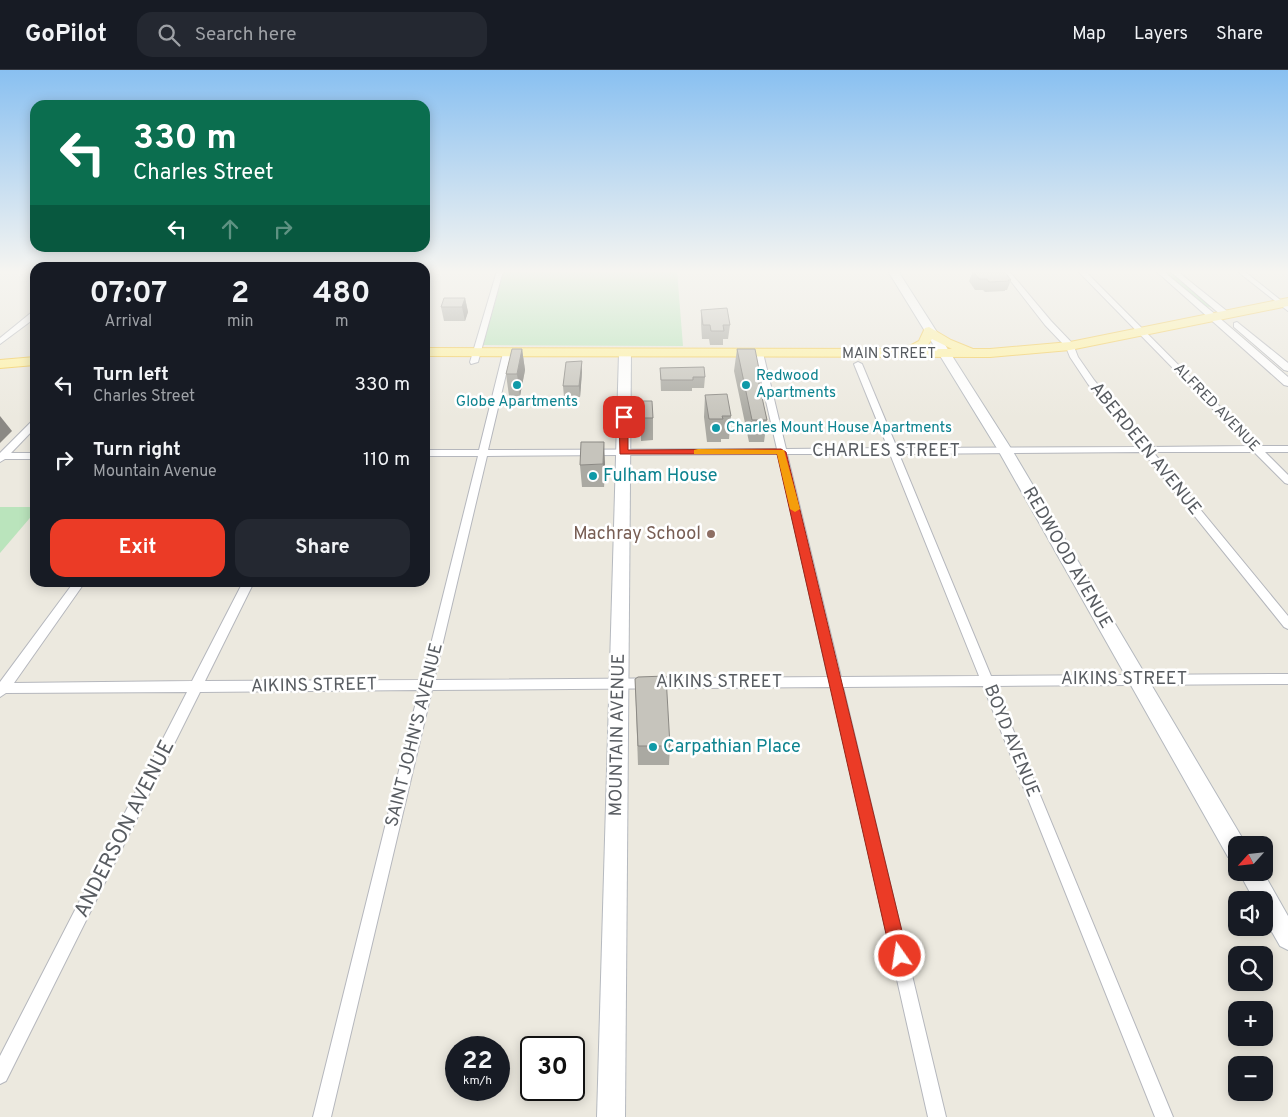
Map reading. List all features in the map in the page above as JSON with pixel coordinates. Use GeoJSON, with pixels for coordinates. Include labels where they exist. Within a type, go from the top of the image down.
{"type":"FeatureCollection","features":[{"type":"Feature","properties":{"kind":"main road","name":"REDWOOD AVENUE"},"geometry":{"type":"LineString","coordinates":[[922,320],[1005,450],[1228,836]]}},
{"type":"Feature","properties":{"kind":"main road","name":"MAIN STREET"},"geometry":{"type":"LineString","coordinates":[[430,352],[506,358],[761,358],[898,354],[998,363],[1151,341],[1224,320]]}},
{"type":"Feature","properties":{"kind":"main road","name":"MAIN STREET"},"geometry":{"type":"LineString","coordinates":[[761,358],[858,364],[948,359],[990,353],[1072,351],[1141,331],[1224,320]]}},
{"type":"Feature","properties":{"kind":"main road"},"geometry":{"type":"LineString","coordinates":[[898,354],[922,347],[929,331],[956,348],[990,353]]}},
{"type":"Feature","properties":{"kind":"main road","name":"MAIN STREET"},"geometry":{"type":"LineString","coordinates":[[430,362],[475,357]]}},
{"type":"Feature","properties":{"kind":"main road","name":"MOUNTAIN AVENUE"},"geometry":{"type":"LineString","coordinates":[[611,1117],[625,358]]}},
{"type":"Feature","properties":{"kind":"main road"},"geometry":{"type":"LineString","coordinates":[[0,364],[30,362]]}},
{"type":"Feature","properties":{"kind":"main road"},"geometry":{"type":"LineString","coordinates":[[0,374],[30,372]]}},
{"type":"Feature","properties":{"kind":"main road"},"geometry":{"type":"LineString","coordinates":[[1255,881],[1288,938]]}},
{"type":"Feature","properties":{"kind":"street"},"geometry":{"type":"LineString","coordinates":[[0,342],[28,320]]}},
{"type":"Feature","properties":{"kind":"street"},"geometry":{"type":"LineString","coordinates":[[475,357],[486,320]]}},
{"type":"Feature","properties":{"kind":"street","name":"ABERDEEN AVENUE"},"geometry":{"type":"LineString","coordinates":[[1045,320],[1072,351],[1091,382],[1288,624]]}},
{"type":"Feature","properties":{"kind":"street","name":"ALFRED AVENUE"},"geometry":{"type":"LineString","coordinates":[[1130,320],[1288,481]]}},
{"type":"Feature","properties":{"kind":"street"},"geometry":{"type":"LineString","coordinates":[[1224,320],[1288,368]]}},
{"type":"Feature","properties":{"kind":"street"},"geometry":{"type":"LineString","coordinates":[[1224,320],[1288,382]]}},
{"type":"Feature","properties":{"kind":"street","name":"SAINT JOHN'S AVENUE"},"geometry":{"type":"LineString","coordinates":[[322,1117],[506,358]]}},
{"type":"Feature","properties":{"kind":"street"},"geometry":{"type":"LineString","coordinates":[[761,358],[781,452],[937,1117]]}},
{"type":"Feature","properties":{"kind":"street","name":"BOYD AVENUE"},"geometry":{"type":"LineString","coordinates":[[858,364],[1164,1117]]}},
{"type":"Feature","properties":{"kind":"street"},"geometry":{"type":"LineString","coordinates":[[1,457],[30,428]]}},
{"type":"Feature","properties":{"kind":"street","name":"CHARLES STREET"},"geometry":{"type":"LineString","coordinates":[[430,453],[1288,449]]}},
{"type":"Feature","properties":{"kind":"street"},"geometry":{"type":"LineString","coordinates":[[1,457],[30,456]]}},
{"type":"Feature","properties":{"kind":"street"},"geometry":{"type":"LineString","coordinates":[[1,690],[76,587]]}},
{"type":"Feature","properties":{"kind":"street","name":"ANDERSON AVENUE"},"geometry":{"type":"LineString","coordinates":[[0,1075],[246,587]]}},
{"type":"Feature","properties":{"kind":"street","name":"AIKINS STREET"},"geometry":{"type":"LineString","coordinates":[[1,690],[427,684],[1137,678],[1288,679]]}},
{"type":"Feature","properties":{"kind":"green space"},"geometry":{"type":"Polygon","coordinates":[[[490,320],[681,320],[683,346],[483,345],[490,320]]]}},
{"type":"Feature","properties":{"kind":"green space"},"geometry":{"type":"Polygon","coordinates":[[[0,507],[30,507],[30,518],[0,553],[0,507]]]}},
{"type":"Feature","properties":{"kind":"building"},"geometry":{"type":"Polygon","coordinates":[[[702,320],[729,320],[730,325],[723,325],[724,331],[711,331],[710,325],[703,325],[702,320]]]}},
{"type":"Feature","properties":{"kind":"building"},"geometry":{"type":"Polygon","coordinates":[[[512,349],[522,349],[517,374],[506,374],[512,349]]]}},
{"type":"Feature","properties":{"kind":"building"},"geometry":{"type":"Polygon","coordinates":[[[737,349],[755,349],[761,379],[758,379],[767,420],[752,420],[737,349]]]}},
{"type":"Feature","properties":{"kind":"building"},"geometry":{"type":"Polygon","coordinates":[[[582,361],[579,386],[563,386],[566,362],[582,361]]]}},
{"type":"Feature","properties":{"kind":"building"},"geometry":{"type":"Polygon","coordinates":[[[704,367],[705,377],[693,377],[693,380],[661,380],[660,368],[704,367]]]}},
{"type":"Feature","properties":{"kind":"building"},"geometry":{"type":"Polygon","coordinates":[[[727,394],[731,416],[722,416],[723,419],[709,419],[705,395],[727,394]]]}},
{"type":"Feature","properties":{"kind":"building"},"geometry":{"type":"Polygon","coordinates":[[[640,401],[652,401],[653,418],[641,418],[640,401]]]}},
{"type":"Feature","properties":{"kind":"building"},"geometry":{"type":"Polygon","coordinates":[[[581,442],[604,442],[603,464],[580,465],[581,442]]]}},
{"type":"Feature","properties":{"kind":"building"},"geometry":{"type":"Polygon","coordinates":[[[666,676],[670,746],[638,746],[635,679],[638,677],[666,676]]]}},
{"type":"Feature","properties":{"kind":"slow traffic"},"geometry":{"type":"LineString","coordinates":[[698,452],[781,452],[795,509]]}},
{"type":"Feature","properties":{"kind":"place","name":"Globe Apartments"},"geometry":{"type":"Point","coordinates":[517,385]}},
{"type":"Feature","properties":{"kind":"place","name":"Redwood Apartments"},"geometry":{"type":"Point","coordinates":[746,385]}},
{"type":"Feature","properties":{"kind":"place","name":"Charles Mount House Apartments"},"geometry":{"type":"Point","coordinates":[716,428]}},
{"type":"Feature","properties":{"kind":"place","name":"Fulham House"},"geometry":{"type":"Point","coordinates":[593,476]}},
{"type":"Feature","properties":{"kind":"place","name":"Machray School"},"geometry":{"type":"Point","coordinates":[711,534]}},
{"type":"Feature","properties":{"kind":"place","name":"Carpathian Place"},"geometry":{"type":"Point","coordinates":[653,747]}},
{"type":"Feature","properties":{"kind":"route"},"geometry":{"type":"LineString","coordinates":[[624,417],[623,452],[781,452],[900,956]]}}]}
